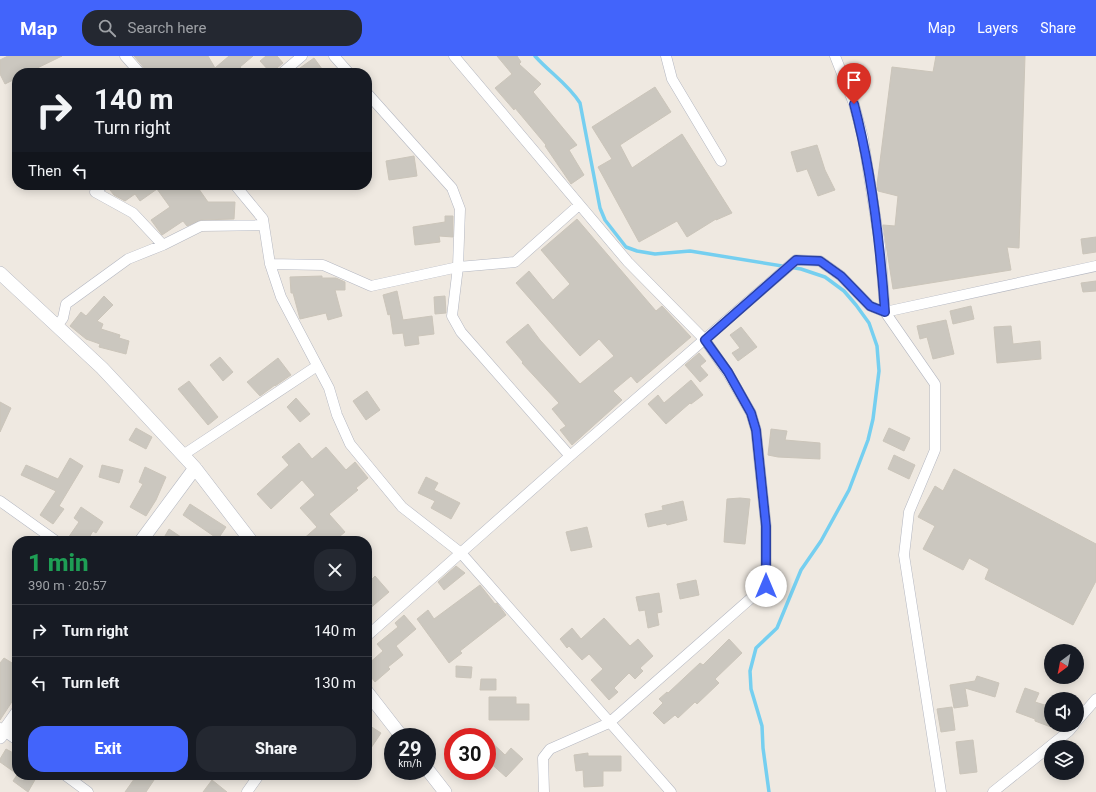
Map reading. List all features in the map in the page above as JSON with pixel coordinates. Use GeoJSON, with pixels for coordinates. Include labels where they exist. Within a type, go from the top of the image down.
{"type":"FeatureCollection","features":[{"type":"Feature","properties":{"kind":"street"},"geometry":{"type":"LineString","coordinates":[[125,56],[136,68]]}},
{"type":"Feature","properties":{"kind":"street"},"geometry":{"type":"LineString","coordinates":[[288,68],[302,56]]}},
{"type":"Feature","properties":{"kind":"street"},"geometry":{"type":"LineString","coordinates":[[334,56],[345,68]]}},
{"type":"Feature","properties":{"kind":"street"},"geometry":{"type":"LineString","coordinates":[[454,56],[628,262],[705,340],[728,372],[751,413],[756,430],[766,526],[766,586],[609,723],[550,749],[543,758],[544,792]]}},
{"type":"Feature","properties":{"kind":"street"},"geometry":{"type":"LineString","coordinates":[[666,56],[672,79],[722,160]]}},
{"type":"Feature","properties":{"kind":"street"},"geometry":{"type":"LineString","coordinates":[[835,56],[854,104],[862,138],[880,246],[885,312],[936,384],[936,450],[909,512],[904,555],[941,792]]}},
{"type":"Feature","properties":{"kind":"street"},"geometry":{"type":"LineString","coordinates":[[372,99],[452,188],[460,209],[458,267],[452,316],[461,332],[570,456]]}},
{"type":"Feature","properties":{"kind":"street"},"geometry":{"type":"LineString","coordinates":[[97,190],[95,192],[133,213],[163,245]]}},
{"type":"Feature","properties":{"kind":"street"},"geometry":{"type":"LineString","coordinates":[[239,190],[264,219],[270,264],[281,297],[329,388],[337,415],[350,444],[402,507],[461,553],[670,792]]}},
{"type":"Feature","properties":{"kind":"street"},"geometry":{"type":"LineString","coordinates":[[270,264],[323,265],[371,286],[458,267],[515,262],[579,205]]}},
{"type":"Feature","properties":{"kind":"street"},"geometry":{"type":"LineString","coordinates":[[56,326],[63,318],[66,304],[128,259],[163,245],[201,226],[264,225]]}},
{"type":"Feature","properties":{"kind":"street"},"geometry":{"type":"LineString","coordinates":[[372,632],[570,456],[796,260],[820,261],[841,276],[870,306],[885,312],[1096,266]]}},
{"type":"Feature","properties":{"kind":"street"},"geometry":{"type":"LineString","coordinates":[[0,273],[102,368],[195,468],[247,536]]}},
{"type":"Feature","properties":{"kind":"street"},"geometry":{"type":"LineString","coordinates":[[183,455],[317,366]]}},
{"type":"Feature","properties":{"kind":"street"},"geometry":{"type":"LineString","coordinates":[[145,536],[195,468]]}},
{"type":"Feature","properties":{"kind":"street"},"geometry":{"type":"LineString","coordinates":[[0,501],[49,536]]}},
{"type":"Feature","properties":{"kind":"street"},"geometry":{"type":"LineString","coordinates":[[372,698],[395,728]]}},
{"type":"Feature","properties":{"kind":"street"},"geometry":{"type":"LineString","coordinates":[[1084,713],[1096,699]]}},
{"type":"Feature","properties":{"kind":"street"},"geometry":{"type":"LineString","coordinates":[[12,719],[1,732],[12,738]]}},
{"type":"Feature","properties":{"kind":"street"},"geometry":{"type":"LineString","coordinates":[[992,792],[1068,732]]}},
{"type":"Feature","properties":{"kind":"street"},"geometry":{"type":"LineString","coordinates":[[72,780],[88,792]]}},
{"type":"Feature","properties":{"kind":"street"},"geometry":{"type":"LineString","coordinates":[[247,792],[255,780]]}},
{"type":"Feature","properties":{"kind":"street"},"geometry":{"type":"LineString","coordinates":[[436,780],[445,792]]}},
{"type":"Feature","properties":{"kind":"building"},"geometry":{"type":"Polygon","coordinates":[[[8,56],[62,56],[37,68],[12,68],[12,80],[5,84],[0,74],[0,60],[8,56]]]}},
{"type":"Feature","properties":{"kind":"building"},"geometry":{"type":"Polygon","coordinates":[[[134,56],[208,56],[215,68],[144,68],[134,56]]]}},
{"type":"Feature","properties":{"kind":"building"},"geometry":{"type":"Polygon","coordinates":[[[229,56],[253,56],[240,67],[241,68],[215,68],[229,56]]]}},
{"type":"Feature","properties":{"kind":"building"},"geometry":{"type":"Polygon","coordinates":[[[266,56],[277,56],[283,63],[277,68],[266,68],[260,61],[266,56]]]}},
{"type":"Feature","properties":{"kind":"building"},"geometry":{"type":"Polygon","coordinates":[[[497,56],[517,56],[521,62],[519,64],[541,84],[533,92],[577,145],[569,150],[584,175],[571,184],[545,146],[546,145],[515,108],[514,110],[495,88],[512,74],[497,56]]]}},
{"type":"Feature","properties":{"kind":"building"},"geometry":{"type":"Polygon","coordinates":[[[936,56],[1025,56],[1019,248],[1007,247],[1011,270],[893,289],[883,225],[895,226],[898,196],[878,191],[877,185],[892,67],[933,72],[936,56]]]}},
{"type":"Feature","properties":{"kind":"building"},"geometry":{"type":"Polygon","coordinates":[[[314,58],[321,68],[300,68],[314,58]]]}},
{"type":"Feature","properties":{"kind":"building"},"geometry":{"type":"Polygon","coordinates":[[[655,87],[671,112],[620,145],[632,168],[682,134],[732,213],[716,219],[687,237],[677,221],[639,242],[598,167],[612,159],[592,127],[655,87]]]}},
{"type":"Feature","properties":{"kind":"building"},"geometry":{"type":"Polygon","coordinates":[[[817,145],[825,170],[835,190],[818,196],[807,169],[797,172],[791,152],[817,145]]]}},
{"type":"Feature","properties":{"kind":"building"},"geometry":{"type":"Polygon","coordinates":[[[414,156],[417,176],[389,180],[386,161],[414,156]]]}},
{"type":"Feature","properties":{"kind":"building"},"geometry":{"type":"Polygon","coordinates":[[[110,190],[156,190],[140,201],[135,194],[125,201],[114,195],[110,190]]]}},
{"type":"Feature","properties":{"kind":"building"},"geometry":{"type":"Polygon","coordinates":[[[158,190],[200,190],[208,202],[235,202],[234,219],[201,220],[187,226],[183,221],[162,235],[151,220],[170,207],[158,190]]]}},
{"type":"Feature","properties":{"kind":"building"},"geometry":{"type":"Polygon","coordinates":[[[445,216],[453,216],[453,237],[439,236],[440,242],[415,245],[413,227],[445,222],[445,216]]]}},
{"type":"Feature","properties":{"kind":"building"},"geometry":{"type":"Polygon","coordinates":[[[577,219],[656,311],[662,306],[691,337],[637,383],[631,376],[613,391],[622,400],[572,445],[560,430],[566,426],[552,409],[559,403],[522,363],[523,362],[506,342],[528,324],[540,340],[580,384],[614,356],[599,339],[580,356],[516,283],[529,271],[553,300],[570,284],[541,250],[577,219]]]}},
{"type":"Feature","properties":{"kind":"building"},"geometry":{"type":"Polygon","coordinates":[[[1096,237],[1096,252],[1083,254],[1081,239],[1096,237]]]}},
{"type":"Feature","properties":{"kind":"building"},"geometry":{"type":"Polygon","coordinates":[[[322,276],[322,278],[336,278],[345,282],[345,290],[335,290],[342,316],[328,320],[326,313],[300,319],[293,293],[291,293],[290,277],[322,276]]]}},
{"type":"Feature","properties":{"kind":"building"},"geometry":{"type":"Polygon","coordinates":[[[1096,281],[1096,291],[1083,292],[1081,283],[1096,281]]]}},
{"type":"Feature","properties":{"kind":"building"},"geometry":{"type":"Polygon","coordinates":[[[397,291],[403,320],[432,316],[434,334],[418,336],[419,344],[405,346],[403,333],[393,334],[390,314],[388,315],[383,295],[397,291]]]}},
{"type":"Feature","properties":{"kind":"building"},"geometry":{"type":"Polygon","coordinates":[[[104,296],[113,305],[97,321],[103,324],[101,329],[120,335],[119,338],[129,341],[126,354],[99,347],[100,344],[86,339],[70,326],[81,312],[86,316],[104,296]]]}},
{"type":"Feature","properties":{"kind":"building"},"geometry":{"type":"Polygon","coordinates":[[[445,296],[446,313],[435,314],[434,297],[445,296]]]}},
{"type":"Feature","properties":{"kind":"building"},"geometry":{"type":"Polygon","coordinates":[[[971,306],[974,319],[953,324],[950,311],[971,306]]]}},
{"type":"Feature","properties":{"kind":"building"},"geometry":{"type":"Polygon","coordinates":[[[946,320],[954,354],[933,359],[927,337],[920,339],[917,326],[946,320]]]}},
{"type":"Feature","properties":{"kind":"building"},"geometry":{"type":"Polygon","coordinates":[[[1011,326],[1013,344],[1040,341],[1041,359],[997,363],[994,327],[1011,326]]]}},
{"type":"Feature","properties":{"kind":"building"},"geometry":{"type":"Polygon","coordinates":[[[741,327],[757,347],[738,361],[732,353],[740,348],[730,335],[741,327]]]}},
{"type":"Feature","properties":{"kind":"building"},"geometry":{"type":"Polygon","coordinates":[[[699,353],[706,361],[700,366],[708,375],[700,382],[685,365],[699,353]]]}},
{"type":"Feature","properties":{"kind":"building"},"geometry":{"type":"Polygon","coordinates":[[[220,357],[233,372],[223,381],[210,365],[220,357]]]}},
{"type":"Feature","properties":{"kind":"building"},"geometry":{"type":"Polygon","coordinates":[[[278,358],[291,375],[260,396],[247,382],[278,358]]]}},
{"type":"Feature","properties":{"kind":"building"},"geometry":{"type":"Polygon","coordinates":[[[691,380],[703,395],[691,404],[690,403],[666,424],[648,404],[658,395],[664,403],[691,380]]]}},
{"type":"Feature","properties":{"kind":"building"},"geometry":{"type":"Polygon","coordinates":[[[189,381],[218,417],[208,425],[178,389],[189,381]]]}},
{"type":"Feature","properties":{"kind":"building"},"geometry":{"type":"Polygon","coordinates":[[[367,391],[380,410],[366,420],[353,401],[367,391]]]}},
{"type":"Feature","properties":{"kind":"building"},"geometry":{"type":"Polygon","coordinates":[[[296,398],[310,414],[300,422],[287,407],[296,398]]]}},
{"type":"Feature","properties":{"kind":"building"},"geometry":{"type":"Polygon","coordinates":[[[0,402],[11,408],[0,432],[0,402]]]}},
{"type":"Feature","properties":{"kind":"building"},"geometry":{"type":"Polygon","coordinates":[[[136,428],[152,437],[146,449],[129,440],[136,428]]]}},
{"type":"Feature","properties":{"kind":"building"},"geometry":{"type":"Polygon","coordinates":[[[889,428],[910,438],[904,451],[883,441],[889,428]]]}},
{"type":"Feature","properties":{"kind":"building"},"geometry":{"type":"Polygon","coordinates":[[[771,429],[787,431],[785,440],[820,443],[820,459],[778,457],[768,455],[771,429]]]}},
{"type":"Feature","properties":{"kind":"building"},"geometry":{"type":"Polygon","coordinates":[[[299,443],[312,459],[326,447],[346,470],[355,462],[368,478],[356,488],[358,490],[329,514],[345,532],[340,536],[307,536],[317,527],[300,508],[315,495],[302,480],[271,509],[257,494],[289,465],[282,457],[299,443]]]}},
{"type":"Feature","properties":{"kind":"building"},"geometry":{"type":"Polygon","coordinates":[[[894,455],[915,465],[909,479],[888,469],[894,455]]]}},
{"type":"Feature","properties":{"kind":"building"},"geometry":{"type":"Polygon","coordinates":[[[70,458],[83,466],[59,506],[64,509],[53,524],[40,515],[56,491],[21,475],[26,465],[58,479],[70,458]]]}},
{"type":"Feature","properties":{"kind":"building"},"geometry":{"type":"Polygon","coordinates":[[[102,465],[123,470],[119,483],[99,477],[102,465]]]}},
{"type":"Feature","properties":{"kind":"building"},"geometry":{"type":"Polygon","coordinates":[[[145,467],[166,477],[156,500],[146,516],[130,507],[143,484],[139,482],[145,467]]]}},
{"type":"Feature","properties":{"kind":"building"},"geometry":{"type":"Polygon","coordinates":[[[954,469],[1096,544],[1096,581],[1073,625],[985,579],[989,569],[969,558],[963,570],[923,549],[935,526],[918,517],[935,486],[943,491],[954,469]]]}},
{"type":"Feature","properties":{"kind":"building"},"geometry":{"type":"Polygon","coordinates":[[[426,477],[438,483],[434,490],[460,503],[451,519],[431,508],[435,501],[418,493],[426,477]]]}},
{"type":"Feature","properties":{"kind":"building"},"geometry":{"type":"Polygon","coordinates":[[[727,499],[750,499],[745,544],[724,542],[727,499]]]}},
{"type":"Feature","properties":{"kind":"building"},"geometry":{"type":"Polygon","coordinates":[[[683,501],[687,520],[667,525],[666,523],[648,527],[645,514],[663,510],[662,506],[683,501]]]}},
{"type":"Feature","properties":{"kind":"building"},"geometry":{"type":"Polygon","coordinates":[[[190,504],[226,527],[220,536],[214,536],[183,515],[190,504]]]}},
{"type":"Feature","properties":{"kind":"building"},"geometry":{"type":"Polygon","coordinates":[[[81,507],[103,522],[96,533],[93,531],[90,536],[69,536],[79,522],[74,518],[81,507]]]}},
{"type":"Feature","properties":{"kind":"building"},"geometry":{"type":"Polygon","coordinates":[[[587,527],[592,547],[571,551],[566,532],[587,527]]]}},
{"type":"Feature","properties":{"kind":"building"},"geometry":{"type":"Polygon","coordinates":[[[169,529],[180,536],[165,536],[169,529]]]}},
{"type":"Feature","properties":{"kind":"building"},"geometry":{"type":"Polygon","coordinates":[[[456,566],[465,573],[444,590],[438,582],[456,566]]]}},
{"type":"Feature","properties":{"kind":"building"},"geometry":{"type":"Polygon","coordinates":[[[375,576],[389,592],[372,607],[372,579],[375,576]]]}},
{"type":"Feature","properties":{"kind":"building"},"geometry":{"type":"Polygon","coordinates":[[[696,580],[699,595],[680,599],[677,584],[696,580]]]}},
{"type":"Feature","properties":{"kind":"building"},"geometry":{"type":"Polygon","coordinates":[[[480,585],[506,615],[460,651],[462,653],[449,663],[417,619],[428,610],[434,619],[480,585]]]}},
{"type":"Feature","properties":{"kind":"building"},"geometry":{"type":"Polygon","coordinates":[[[659,593],[662,612],[657,613],[659,625],[648,628],[645,610],[639,611],[636,597],[659,593]]]}},
{"type":"Feature","properties":{"kind":"building"},"geometry":{"type":"Polygon","coordinates":[[[404,615],[416,629],[396,646],[403,655],[388,667],[390,669],[375,682],[372,678],[372,661],[383,651],[377,644],[398,627],[395,623],[404,615]]]}},
{"type":"Feature","properties":{"kind":"building"},"geometry":{"type":"Polygon","coordinates":[[[604,618],[630,646],[638,639],[653,656],[640,668],[643,671],[635,679],[629,673],[614,688],[618,692],[609,700],[591,680],[603,669],[589,654],[582,660],[569,646],[567,648],[560,639],[572,628],[581,639],[604,618]]]}},
{"type":"Feature","properties":{"kind":"building"},"geometry":{"type":"Polygon","coordinates":[[[729,639],[742,653],[715,679],[719,683],[697,704],[695,702],[678,718],[675,715],[664,724],[653,713],[663,703],[659,699],[667,692],[668,693],[700,663],[703,665],[729,639]]]}},
{"type":"Feature","properties":{"kind":"building"},"geometry":{"type":"Polygon","coordinates":[[[4,658],[12,663],[12,702],[0,720],[0,663],[4,658]]]}},
{"type":"Feature","properties":{"kind":"building"},"geometry":{"type":"Polygon","coordinates":[[[456,666],[472,667],[471,678],[456,677],[456,666]]]}},
{"type":"Feature","properties":{"kind":"building"},"geometry":{"type":"Polygon","coordinates":[[[977,676],[999,683],[995,697],[965,688],[968,706],[954,708],[950,685],[975,681],[977,676]]]}},
{"type":"Feature","properties":{"kind":"building"},"geometry":{"type":"Polygon","coordinates":[[[481,679],[496,679],[496,690],[480,690],[481,679]]]}},
{"type":"Feature","properties":{"kind":"building"},"geometry":{"type":"Polygon","coordinates":[[[1025,688],[1039,693],[1035,702],[1044,705],[1044,724],[1035,721],[1035,719],[1016,712],[1025,688]]]}},
{"type":"Feature","properties":{"kind":"building"},"geometry":{"type":"Polygon","coordinates":[[[489,697],[516,697],[516,704],[529,704],[529,720],[489,720],[489,697]]]}},
{"type":"Feature","properties":{"kind":"building"},"geometry":{"type":"Polygon","coordinates":[[[952,707],[955,730],[941,732],[937,709],[952,707]]]}},
{"type":"Feature","properties":{"kind":"building"},"geometry":{"type":"Polygon","coordinates":[[[372,727],[381,733],[372,746],[372,727]]]}},
{"type":"Feature","properties":{"kind":"building"},"geometry":{"type":"Polygon","coordinates":[[[973,740],[977,772],[960,774],[956,742],[973,740]]]}},
{"type":"Feature","properties":{"kind":"building"},"geometry":{"type":"Polygon","coordinates":[[[496,746],[505,755],[511,748],[523,759],[506,777],[496,768],[496,746]]]}},
{"type":"Feature","properties":{"kind":"building"},"geometry":{"type":"Polygon","coordinates":[[[6,749],[12,752],[12,770],[0,762],[0,759],[6,749]]]}},
{"type":"Feature","properties":{"kind":"building"},"geometry":{"type":"Polygon","coordinates":[[[588,753],[588,756],[621,756],[621,771],[603,771],[603,786],[584,787],[583,770],[576,771],[574,755],[588,753]]]}},
{"type":"Feature","properties":{"kind":"building"},"geometry":{"type":"Polygon","coordinates":[[[14,780],[35,780],[28,792],[14,780]]]}},
{"type":"Feature","properties":{"kind":"building"},"geometry":{"type":"Polygon","coordinates":[[[133,780],[154,780],[146,792],[125,792],[133,780]]]}},
{"type":"Feature","properties":{"kind":"building"},"geometry":{"type":"Polygon","coordinates":[[[212,780],[227,792],[203,792],[212,780]]]}},
{"type":"Feature","properties":{"kind":"waterway"},"geometry":{"type":"LineString","coordinates":[[535,56],[570,90],[580,103],[600,208],[605,220],[626,247],[637,251],[655,254],[690,251],[801,269],[825,277],[844,291],[856,305],[869,323],[877,346],[879,371],[873,419],[868,440],[849,490],[821,541],[801,570],[777,628],[756,648],[750,671],[751,689],[762,726],[763,748],[769,792]]}},
{"type":"Feature","properties":{"kind":"route"},"geometry":{"type":"LineString","coordinates":[[766,586],[766,526],[756,430],[751,413],[728,372],[705,340],[796,260],[820,261],[841,276],[870,306],[885,312],[880,246],[862,138],[854,104]]}}]}
